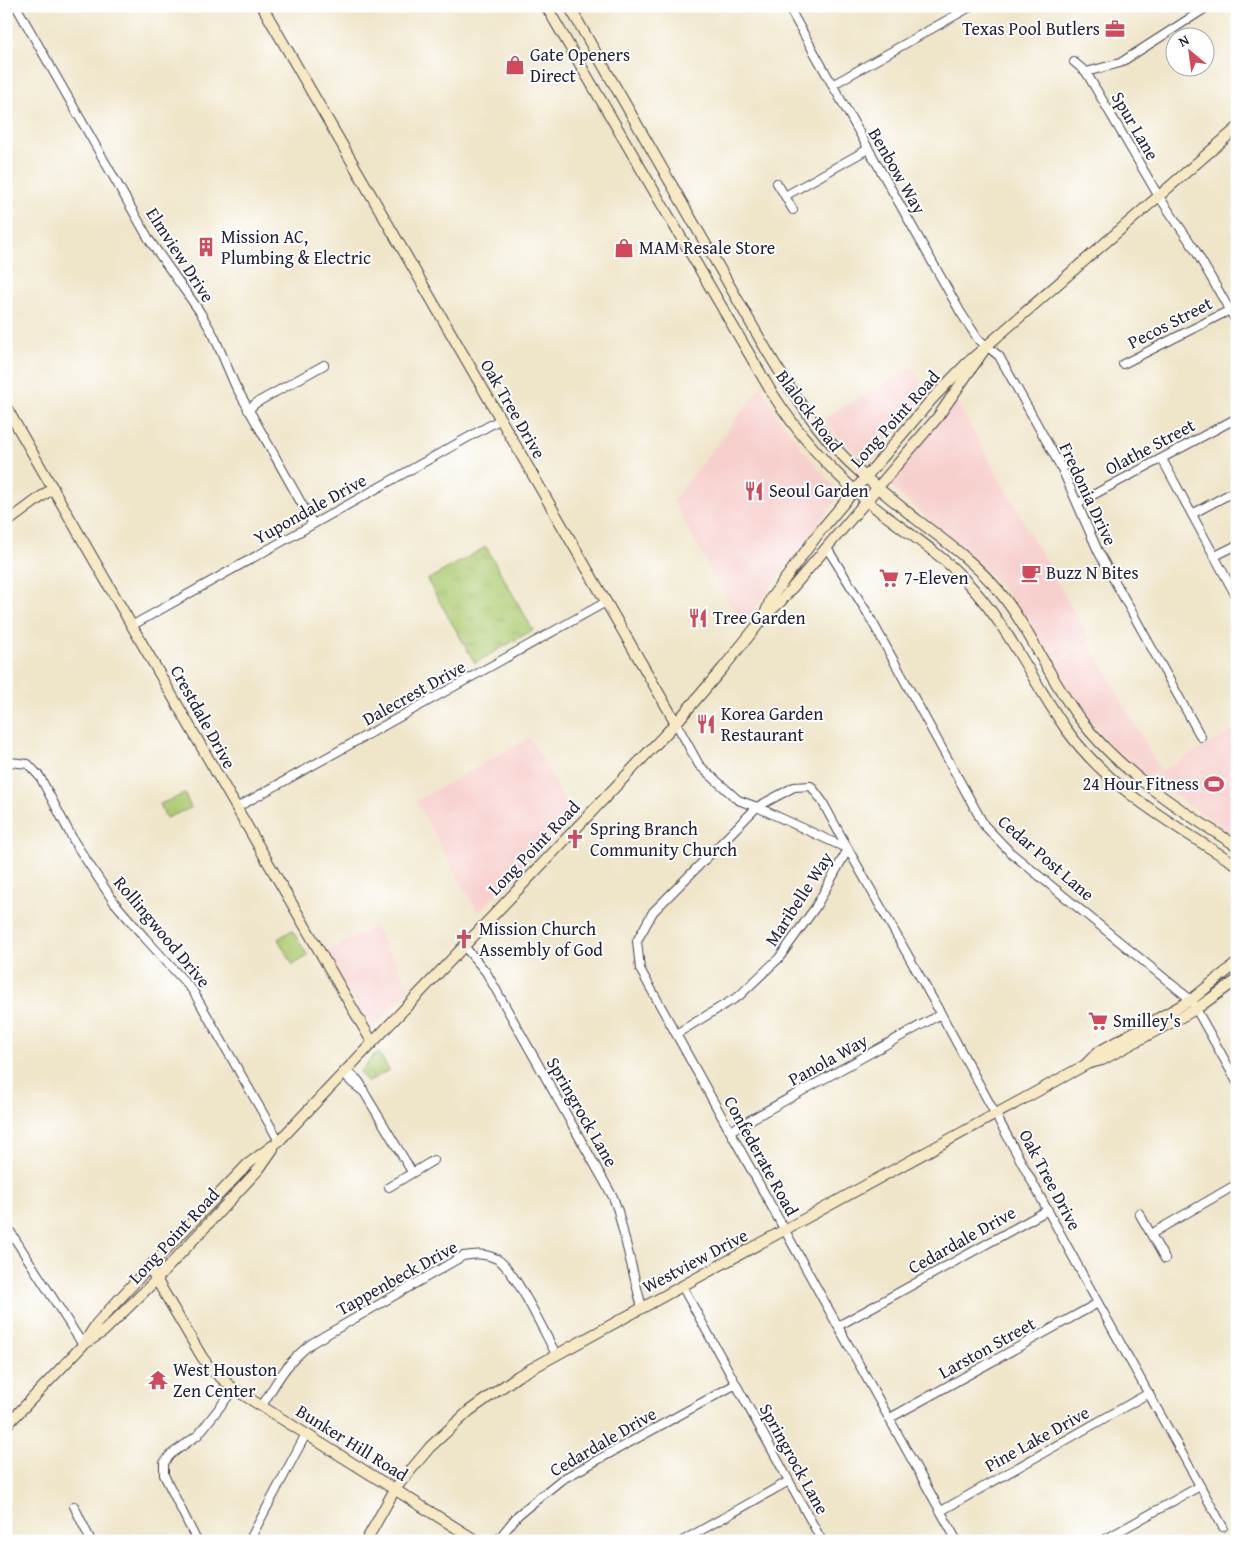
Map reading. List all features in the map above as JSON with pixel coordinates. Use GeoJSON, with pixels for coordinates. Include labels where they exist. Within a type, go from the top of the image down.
{"type":"FeatureCollection","features":[{"type":"Feature","properties":{"kind":"main road","name":"Oak Tree Drive"},"geometry":{"type":"LineString","coordinates":[[262,6],[676,723]]}},
{"type":"Feature","properties":{"kind":"main road","name":"Blalock Road"},"geometry":{"type":"LineString","coordinates":[[546,6],[781,408],[820,458],[867,501],[944,560],[964,578],[995,615],[1066,729],[1089,757],[1114,781],[1146,806],[1237,865]]}},
{"type":"Feature","properties":{"kind":"main road","name":"Blalock Road"},"geometry":{"type":"LineString","coordinates":[[570,9],[741,306],[788,384],[816,425],[865,477],[916,519],[952,545],[974,565],[1027,630],[1079,719],[1125,767],[1201,823],[1237,846]]}},
{"type":"Feature","properties":{"kind":"main road"},"geometry":{"type":"LineString","coordinates":[[555,21],[570,9]]}},
{"type":"Feature","properties":{"kind":"main road"},"geometry":{"type":"LineString","coordinates":[[620,133],[636,123]]}},
{"type":"Feature","properties":{"kind":"main road","name":"Long Point Road"},"geometry":{"type":"LineString","coordinates":[[765,616],[771,598],[815,537],[932,399],[967,363],[1237,128]]}},
{"type":"Feature","properties":{"kind":"main road"},"geometry":{"type":"LineString","coordinates":[[678,233],[692,220]]}},
{"type":"Feature","properties":{"kind":"main road"},"geometry":{"type":"LineString","coordinates":[[725,315],[741,306]]}},
{"type":"Feature","properties":{"kind":"main road","name":"Long Point Road"},"geometry":{"type":"LineString","coordinates":[[83,1345],[104,1331],[156,1280],[258,1169],[279,1140],[676,723],[765,616],[781,601],[937,418],[987,346]]}},
{"type":"Feature","properties":{"kind":"main road"},"geometry":{"type":"LineString","coordinates":[[772,393],[788,384]]}},
{"type":"Feature","properties":{"kind":"main road","name":"Crestdale Drive"},"geometry":{"type":"LineString","coordinates":[[6,407],[372,1042]]}},
{"type":"Feature","properties":{"kind":"main road"},"geometry":{"type":"LineString","coordinates":[[6,523],[53,488]]}},
{"type":"Feature","properties":{"kind":"main road"},"geometry":{"type":"LineString","coordinates":[[964,578],[974,565]]}},
{"type":"Feature","properties":{"kind":"main road"},"geometry":{"type":"LineString","coordinates":[[1028,669],[1044,661]]}},
{"type":"Feature","properties":{"kind":"main road"},"geometry":{"type":"LineString","coordinates":[[1114,781],[1125,767]]}},
{"type":"Feature","properties":{"kind":"main road"},"geometry":{"type":"LineString","coordinates":[[1189,835],[1201,823]]}},
{"type":"Feature","properties":{"kind":"main road","name":"Westview Drive"},"geometry":{"type":"LineString","coordinates":[[1087,1064],[1098,1052],[1191,1000],[1235,968]]}},
{"type":"Feature","properties":{"kind":"main road","name":"Westview Drive"},"geometry":{"type":"LineString","coordinates":[[366,1541],[395,1488],[430,1447],[469,1411],[518,1376],[1087,1064],[1102,1060],[1196,1009],[1237,980]]}},
{"type":"Feature","properties":{"kind":"main road","name":"Long Point Road"},"geometry":{"type":"LineString","coordinates":[[6,1426],[83,1345],[97,1323],[149,1267],[248,1164],[279,1140]]}},
{"type":"Feature","properties":{"kind":"main road","name":"Bunker Hill Road"},"geometry":{"type":"LineString","coordinates":[[149,1267],[202,1357],[211,1369],[234,1389],[477,1541]]}},
{"type":"Feature","properties":{"kind":"street","name":"Elmview Drive"},"geometry":{"type":"LineString","coordinates":[[16,6],[150,241],[200,312],[214,336],[248,410],[313,524]]}},
{"type":"Feature","properties":{"kind":"street","name":"Benbow Way"},"geometry":{"type":"LineString","coordinates":[[788,6],[961,313],[978,339],[987,346]]}},
{"type":"Feature","properties":{"kind":"street"},"geometry":{"type":"LineString","coordinates":[[832,85],[972,6]]}},
{"type":"Feature","properties":{"kind":"street"},"geometry":{"type":"LineString","coordinates":[[1086,72],[1120,63],[1209,6]]}},
{"type":"Feature","properties":{"kind":"street","name":"Spur Lane"},"geometry":{"type":"LineString","coordinates":[[1074,62],[1086,72],[1158,195],[1194,248],[1237,323]]}},
{"type":"Feature","properties":{"kind":"street"},"geometry":{"type":"LineString","coordinates":[[785,196],[868,149]]}},
{"type":"Feature","properties":{"kind":"street"},"geometry":{"type":"LineString","coordinates":[[777,183],[793,210]]}},
{"type":"Feature","properties":{"kind":"street","name":"Pecos Street"},"geometry":{"type":"LineString","coordinates":[[1123,364],[1230,310]]}},
{"type":"Feature","properties":{"kind":"street","name":"Fredonia Drive"},"geometry":{"type":"LineString","coordinates":[[987,346],[999,356],[1062,469],[1098,551],[1201,737]]}},
{"type":"Feature","properties":{"kind":"street"},"geometry":{"type":"LineString","coordinates":[[248,410],[256,403],[324,365]]}},
{"type":"Feature","properties":{"kind":"street","name":"Olathe Street"},"geometry":{"type":"LineString","coordinates":[[1078,503],[1237,418]]}},
{"type":"Feature","properties":{"kind":"street","name":"Yupondale Drive"},"geometry":{"type":"LineString","coordinates":[[133,625],[501,420]]}},
{"type":"Feature","properties":{"kind":"street"},"geometry":{"type":"LineString","coordinates":[[1162,459],[1237,598]]}},
{"type":"Feature","properties":{"kind":"street"},"geometry":{"type":"LineString","coordinates":[[1192,514],[1237,490]]}},
{"type":"Feature","properties":{"kind":"street"},"geometry":{"type":"LineString","coordinates":[[1215,556],[1237,544]]}},
{"type":"Feature","properties":{"kind":"street","name":"Cedar Post Lane"},"geometry":{"type":"LineString","coordinates":[[827,548],[868,614],[984,825],[1010,852],[1191,1000],[1237,1082]]}},
{"type":"Feature","properties":{"kind":"street","name":"Dalecrest Drive"},"geometry":{"type":"LineString","coordinates":[[236,808],[606,602]]}},
{"type":"Feature","properties":{"kind":"street","name":"Oak Tree Drive"},"geometry":{"type":"LineString","coordinates":[[676,723],[699,765],[738,800],[848,849]]}},
{"type":"Feature","properties":{"kind":"street","name":"Rollingwood Drive"},"geometry":{"type":"LineString","coordinates":[[6,764],[10,762],[28,764],[40,777],[75,843],[114,902],[193,991],[279,1140]]}},
{"type":"Feature","properties":{"kind":"street","name":"Oak Tree Drive"},"geometry":{"type":"LineString","coordinates":[[757,807],[794,786],[811,786],[822,801],[1223,1527]]}},
{"type":"Feature","properties":{"kind":"street","name":"Confederate Road"},"geometry":{"type":"LineString","coordinates":[[757,807],[653,912],[637,941],[640,969],[957,1541]]}},
{"type":"Feature","properties":{"kind":"street","name":"Maribelle Way"},"geometry":{"type":"LineString","coordinates":[[676,1034],[739,996],[779,958],[815,908],[848,849]]}},
{"type":"Feature","properties":{"kind":"street","name":"Springrock Lane"},"geometry":{"type":"LineString","coordinates":[[464,946],[486,972],[613,1197],[642,1308]]}},
{"type":"Feature","properties":{"kind":"street","name":"Panola Way"},"geometry":{"type":"LineString","coordinates":[[730,1131],[941,1014]]}},
{"type":"Feature","properties":{"kind":"street"},"geometry":{"type":"LineString","coordinates":[[344,1072],[354,1075],[361,1083],[364,1092],[412,1172]]}},
{"type":"Feature","properties":{"kind":"street"},"geometry":{"type":"LineString","coordinates":[[389,1187],[434,1160]]}},
{"type":"Feature","properties":{"kind":"street"},"geometry":{"type":"LineString","coordinates":[[1151,1234],[1237,1184]]}},
{"type":"Feature","properties":{"kind":"street","name":"Cedardale Drive"},"geometry":{"type":"LineString","coordinates":[[838,1326],[1048,1210]]}},
{"type":"Feature","properties":{"kind":"street"},"geometry":{"type":"LineString","coordinates":[[1139,1213],[1165,1259]]}},
{"type":"Feature","properties":{"kind":"street"},"geometry":{"type":"LineString","coordinates":[[6,1225],[83,1345]]}},
{"type":"Feature","properties":{"kind":"street","name":"Tappenbeck Drive"},"geometry":{"type":"LineString","coordinates":[[262,1406],[282,1372],[296,1355],[312,1343],[463,1256],[481,1253],[498,1260],[512,1274],[556,1354]]}},
{"type":"Feature","properties":{"kind":"street","name":"Springrock Lane"},"geometry":{"type":"LineString","coordinates":[[682,1286],[822,1541]]}},
{"type":"Feature","properties":{"kind":"street","name":"Larston Street"},"geometry":{"type":"LineString","coordinates":[[890,1418],[1098,1303]]}},
{"type":"Feature","properties":{"kind":"street","name":"Cedardale Drive"},"geometry":{"type":"LineString","coordinates":[[497,1541],[518,1515],[561,1480],[736,1384]]}},
{"type":"Feature","properties":{"kind":"street"},"geometry":{"type":"LineString","coordinates":[[197,1541],[164,1475],[164,1464],[170,1455],[198,1435],[234,1389]]}},
{"type":"Feature","properties":{"kind":"street","name":"Pine Lake Drive"},"geometry":{"type":"LineString","coordinates":[[941,1510],[1149,1393]]}},
{"type":"Feature","properties":{"kind":"street"},"geometry":{"type":"LineString","coordinates":[[249,1541],[306,1434]]}},
{"type":"Feature","properties":{"kind":"street"},"geometry":{"type":"LineString","coordinates":[[682,1541],[789,1481]]}},
{"type":"Feature","properties":{"kind":"street"},"geometry":{"type":"LineString","coordinates":[[1102,1541],[1200,1486]]}},
{"type":"Feature","properties":{"kind":"street"},"geometry":{"type":"LineString","coordinates":[[74,1506],[88,1540]]}},
{"type":"Feature","properties":{"kind":"shaded area"},"geometry":{"type":"Polygon","coordinates":[[[912,368],[928,395],[866,463],[822,419],[912,368]]]}},
{"type":"Feature","properties":{"kind":"shaded area"},"geometry":{"type":"Polygon","coordinates":[[[761,387],[776,414],[834,487],[836,501],[742,625],[673,501],[761,387]]]}},
{"type":"Feature","properties":{"kind":"shaded area"},"geometry":{"type":"Polygon","coordinates":[[[956,401],[1090,641],[1051,663],[1014,602],[973,556],[888,484],[956,401]]]}},
{"type":"Feature","properties":{"kind":"shaded area"},"geometry":{"type":"Polygon","coordinates":[[[1090,644],[1160,770],[1147,778],[1110,744],[1081,708],[1053,665],[1090,644]]]}},
{"type":"Feature","properties":{"kind":"shaded area"},"geometry":{"type":"Polygon","coordinates":[[[658,722],[478,913],[416,801],[530,738],[572,813],[658,722]]]}},
{"type":"Feature","properties":{"kind":"shaded area"},"geometry":{"type":"Polygon","coordinates":[[[1237,728],[1237,838],[1150,778],[1237,728]]]}},
{"type":"Feature","properties":{"kind":"shaded area"},"geometry":{"type":"Polygon","coordinates":[[[374,926],[410,988],[371,1029],[326,953],[374,926]]]}},
{"type":"Feature","properties":{"kind":"green space"},"geometry":{"type":"Polygon","coordinates":[[[486,547],[533,630],[475,663],[427,580],[486,547]]]}},
{"type":"Feature","properties":{"kind":"green space"},"geometry":{"type":"Polygon","coordinates":[[[185,794],[191,808],[166,818],[160,804],[185,794]]]}},
{"type":"Feature","properties":{"kind":"green space"},"geometry":{"type":"Polygon","coordinates":[[[292,930],[308,956],[293,965],[278,939],[292,930]]]}},
{"type":"Feature","properties":{"kind":"green space"},"geometry":{"type":"Polygon","coordinates":[[[378,1051],[389,1070],[368,1082],[360,1074],[360,1071],[378,1051]]]}},
{"type":"Feature","properties":{"kind":"place","name":"Texas Pool Butlers"},"geometry":{"type":"Point","coordinates":[1115,29]}},
{"type":"Feature","properties":{"kind":"place","name":"Gate Openers Direct"},"geometry":{"type":"Point","coordinates":[515,65]}},
{"type":"Feature","properties":{"kind":"place","name":"Mission AC, Plumbing & Electric"},"geometry":{"type":"Point","coordinates":[206,247]}},
{"type":"Feature","properties":{"kind":"place","name":"MAM Resale Store"},"geometry":{"type":"Point","coordinates":[624,248]}},
{"type":"Feature","properties":{"kind":"place","name":"Seoul Garden"},"geometry":{"type":"Point","coordinates":[754,491]}},
{"type":"Feature","properties":{"kind":"place","name":"Buzz N Bites"},"geometry":{"type":"Point","coordinates":[1031,573]}},
{"type":"Feature","properties":{"kind":"place","name":"7-Eleven"},"geometry":{"type":"Point","coordinates":[889,578]}},
{"type":"Feature","properties":{"kind":"place","name":"Tree Garden"},"geometry":{"type":"Point","coordinates":[698,618]}},
{"type":"Feature","properties":{"kind":"place","name":"Korea Garden Restaurant"},"geometry":{"type":"Point","coordinates":[706,724]}},
{"type":"Feature","properties":{"kind":"place","name":"24 Hour Fitness"},"geometry":{"type":"Point","coordinates":[1214,784]}},
{"type":"Feature","properties":{"kind":"place","name":"Spring Branch Community Church"},"geometry":{"type":"Point","coordinates":[575,839]}},
{"type":"Feature","properties":{"kind":"place","name":"Mission Church Assembly of God"},"geometry":{"type":"Point","coordinates":[464,939]}},
{"type":"Feature","properties":{"kind":"place","name":"Smilley's"},"geometry":{"type":"Point","coordinates":[1098,1021]}},
{"type":"Feature","properties":{"kind":"place","name":"West Houston Zen Center"},"geometry":{"type":"Point","coordinates":[158,1380]}}]}
